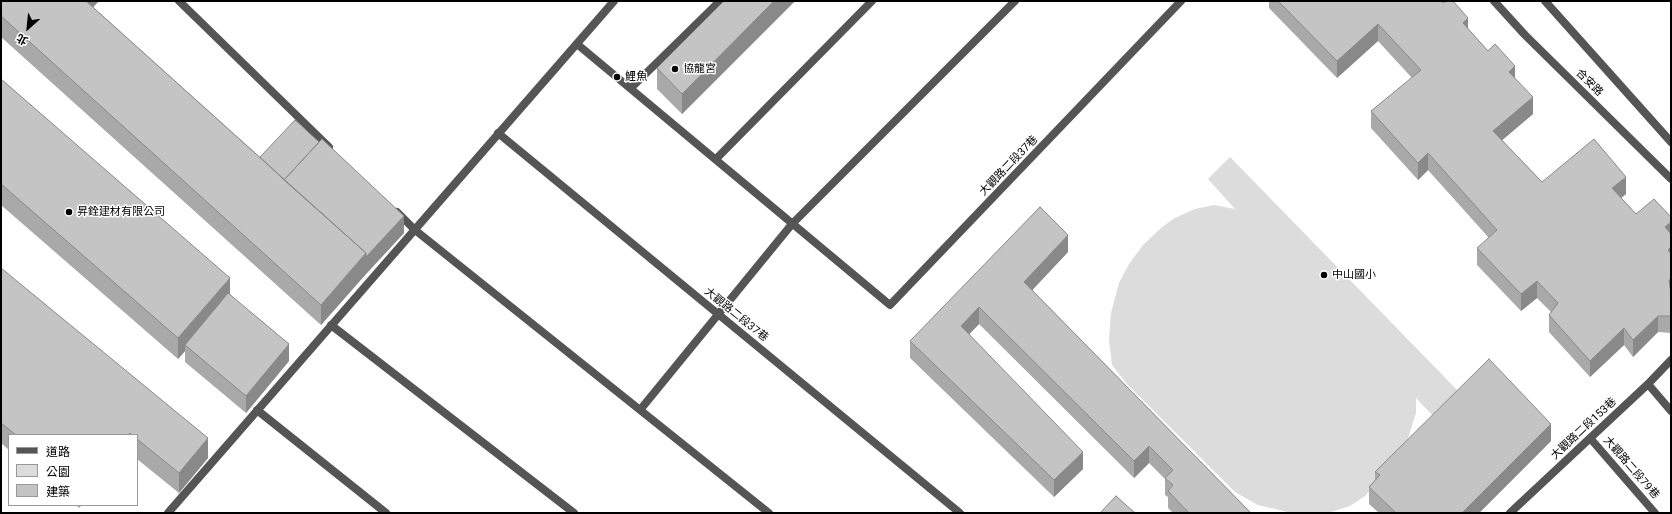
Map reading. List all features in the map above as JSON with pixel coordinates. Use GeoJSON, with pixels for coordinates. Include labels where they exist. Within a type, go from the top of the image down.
{"type":"FeatureCollection","features":[{"type":"Feature","properties":{"kind":"street"},"geometry":{"type":"LineString","coordinates":[[179,1],[336,153]]}},
{"type":"Feature","properties":{"kind":"street"},"geometry":{"type":"LineString","coordinates":[[168,513],[614,1]]}},
{"type":"Feature","properties":{"kind":"street"},"geometry":{"type":"LineString","coordinates":[[631,88],[720,1]]}},
{"type":"Feature","properties":{"kind":"street"},"geometry":{"type":"LineString","coordinates":[[716,160],[872,1]]}},
{"type":"Feature","properties":{"kind":"street"},"geometry":{"type":"LineString","coordinates":[[640,410],[792,224],[1016,1]]}},
{"type":"Feature","properties":{"kind":"street","name":"大觀路二段37巷"},"geometry":{"type":"LineString","coordinates":[[577,44],[890,305],[1181,1]]}},
{"type":"Feature","properties":{"kind":"street","name":"合安路"},"geometry":{"type":"LineString","coordinates":[[1494,1],[1525,35],[1671,179]]}},
{"type":"Feature","properties":{"kind":"street","name":"合安路"},"geometry":{"type":"LineString","coordinates":[[1544,1],[1671,142]]}},
{"type":"Feature","properties":{"kind":"street","name":"大觀路二段37巷"},"geometry":{"type":"LineString","coordinates":[[498,133],[960,513]]}},
{"type":"Feature","properties":{"kind":"street"},"geometry":{"type":"LineString","coordinates":[[392,208],[415,230],[769,513]]}},
{"type":"Feature","properties":{"kind":"street"},"geometry":{"type":"LineString","coordinates":[[331,325],[574,513]]}},
{"type":"Feature","properties":{"kind":"street","name":"大觀路二段153巷"},"geometry":{"type":"LineString","coordinates":[[1511,513],[1648,384],[1671,360]]}},
{"type":"Feature","properties":{"kind":"street"},"geometry":{"type":"LineString","coordinates":[[1648,384],[1671,411]]}},
{"type":"Feature","properties":{"kind":"street"},"geometry":{"type":"LineString","coordinates":[[257,410],[386,513]]}},
{"type":"Feature","properties":{"kind":"street","name":"大觀路二段79巷"},"geometry":{"type":"LineString","coordinates":[[1590,438],[1655,513]]}},
{"type":"Feature","properties":{"kind":"green space"},"geometry":{"type":"Polygon","coordinates":[[[1230,157],[1463,396],[1438,421],[1416,398],[1416,413],[1405,448],[1365,496],[1350,506],[1328,513],[1292,513],[1258,505],[1235,492],[1127,384],[1112,365],[1109,340],[1111,313],[1119,283],[1129,264],[1143,245],[1162,227],[1175,218],[1195,209],[1214,205],[1235,209],[1208,179],[1230,157]]]}},
{"type":"Feature","properties":{"kind":"building"},"geometry":{"type":"Polygon","coordinates":[[[1,1],[86,1],[366,253],[321,305],[1,16],[1,1]]]}},
{"type":"Feature","properties":{"kind":"building"},"geometry":{"type":"Polygon","coordinates":[[[724,1],[774,1],[682,94],[657,68],[724,1]]]}},
{"type":"Feature","properties":{"kind":"building"},"geometry":{"type":"Polygon","coordinates":[[[1278,1],[1442,1],[1443,3],[1446,1],[1453,1],[1468,18],[1463,23],[1488,51],[1495,44],[1515,66],[1509,72],[1533,97],[1493,131],[1542,182],[1594,139],[1626,177],[1612,188],[1636,214],[1654,199],[1671,217],[1671,222],[1665,227],[1671,234],[1671,247],[1668,250],[1671,254],[1671,279],[1669,280],[1671,294],[1671,316],[1658,316],[1633,340],[1624,328],[1590,361],[1549,315],[1558,303],[1537,281],[1521,294],[1477,248],[1497,230],[1428,153],[1418,163],[1371,111],[1421,70],[1378,24],[1337,61],[1278,1]]]}},
{"type":"Feature","properties":{"kind":"building"},"geometry":{"type":"Polygon","coordinates":[[[1,79],[230,278],[178,338],[1,184],[1,79]]]}},
{"type":"Feature","properties":{"kind":"building"},"geometry":{"type":"Polygon","coordinates":[[[295,120],[319,142],[284,180],[260,157],[295,120]]]}},
{"type":"Feature","properties":{"kind":"building"},"geometry":{"type":"Polygon","coordinates":[[[322,139],[404,216],[366,257],[366,253],[284,180],[322,139]]]}},
{"type":"Feature","properties":{"kind":"building"},"geometry":{"type":"Polygon","coordinates":[[[1040,207],[1068,235],[1024,282],[1251,513],[1189,513],[1168,491],[1173,485],[1165,478],[1173,470],[1149,446],[1134,461],[979,307],[961,326],[1083,452],[1054,480],[910,341],[1040,207]]]}},
{"type":"Feature","properties":{"kind":"building"},"geometry":{"type":"Polygon","coordinates":[[[1,268],[208,438],[179,473],[138,440],[138,434],[15,434],[1,423],[1,268]]]}},
{"type":"Feature","properties":{"kind":"building"},"geometry":{"type":"Polygon","coordinates":[[[228,293],[289,344],[246,396],[185,345],[228,293]]]}},
{"type":"Feature","properties":{"kind":"building"},"geometry":{"type":"Polygon","coordinates":[[[1489,359],[1551,424],[1462,513],[1396,513],[1369,487],[1380,475],[1375,472],[1489,359]]]}},
{"type":"Feature","properties":{"kind":"building"},"geometry":{"type":"Polygon","coordinates":[[[1116,496],[1135,513],[1100,513],[1116,496]]]}},
{"type":"Feature","properties":{"kind":"place","name":"協龍宮"},"geometry":{"type":"Point","coordinates":[675,69]}},
{"type":"Feature","properties":{"kind":"place","name":"鯉魚"},"geometry":{"type":"Point","coordinates":[617,77]}},
{"type":"Feature","properties":{"kind":"place","name":"昇銓建材有限公司"},"geometry":{"type":"Point","coordinates":[69,212]}},
{"type":"Feature","properties":{"kind":"place","name":"中山國小"},"geometry":{"type":"Point","coordinates":[1324,275]}}]}
